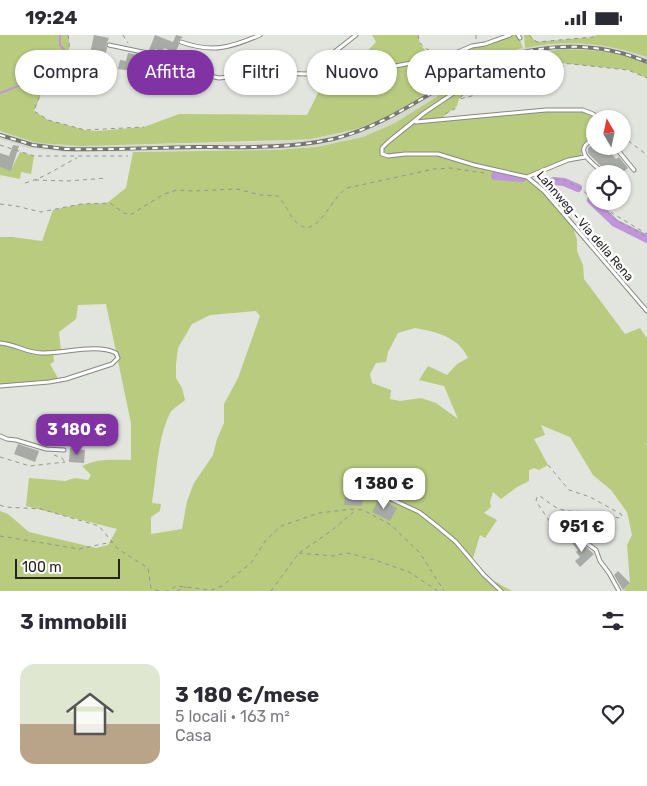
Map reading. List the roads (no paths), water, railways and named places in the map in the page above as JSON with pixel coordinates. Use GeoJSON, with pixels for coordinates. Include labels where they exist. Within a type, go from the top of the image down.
{"type":"FeatureCollection","features":[{"type":"Feature","properties":{"kind":"lane"},"geometry":{"type":"LineString","coordinates":[[180,43],[206,49],[223,48],[239,44],[260,35]]}},
{"type":"Feature","properties":{"kind":"lane"},"geometry":{"type":"LineString","coordinates":[[337,50],[356,35]]}},
{"type":"Feature","properties":{"kind":"lane"},"geometry":{"type":"LineString","coordinates":[[397,66],[411,63],[425,66],[472,46],[485,44],[510,35]]}},
{"type":"Feature","properties":{"kind":"lane"},"geometry":{"type":"LineString","coordinates":[[109,45],[152,54],[201,74],[219,78],[264,73],[307,74]]}},
{"type":"Feature","properties":{"kind":"lane","name":"Lahnweg - Via della Rena"},"geometry":{"type":"LineString","coordinates":[[452,95],[424,113],[388,142],[382,148],[382,154],[388,156],[438,154],[474,165],[527,177],[544,191],[647,311]]}},
{"type":"Feature","properties":{"kind":"lane"},"geometry":{"type":"LineString","coordinates":[[414,122],[527,111],[572,109],[586,112]]}},
{"type":"Feature","properties":{"kind":"lane"},"geometry":{"type":"LineString","coordinates":[[586,146],[583,151],[585,157],[594,165]]}},
{"type":"Feature","properties":{"kind":"lane"},"geometry":{"type":"LineString","coordinates":[[623,155],[634,169]]}},
{"type":"Feature","properties":{"kind":"lane","name":"Lahnweg - Via della Rena"},"geometry":{"type":"LineString","coordinates":[[527,177],[568,160],[585,157]]}},
{"type":"Feature","properties":{"kind":"lane"},"geometry":{"type":"LineString","coordinates":[[0,343],[38,353],[87,349],[111,351],[116,353],[118,358],[112,364],[66,379],[0,386]]}},
{"type":"Feature","properties":{"kind":"lane"},"geometry":{"type":"LineString","coordinates":[[0,436],[46,449],[64,450]]}},
{"type":"Feature","properties":{"kind":"lane"},"geometry":{"type":"LineString","coordinates":[[374,491],[418,512],[437,526],[469,555],[484,575],[501,591]]}},
{"type":"Feature","properties":{"kind":"lane"},"geometry":{"type":"LineString","coordinates":[[581,539],[596,550],[600,561],[619,591]]}},
{"type":"Feature","properties":{"kind":"waterway"},"geometry":{"type":"LineString","coordinates":[[0,93],[31,81],[61,62],[65,51],[60,45],[60,35]]}},
{"type":"Feature","properties":{"kind":"waterway"},"geometry":{"type":"LineString","coordinates":[[495,176],[522,178]]}},
{"type":"Feature","properties":{"kind":"waterway"},"geometry":{"type":"LineString","coordinates":[[554,181],[564,182],[578,188]]}},
{"type":"Feature","properties":{"kind":"waterway"},"geometry":{"type":"LineString","coordinates":[[601,210],[615,223],[647,239]]}},
{"type":"Feature","properties":{"kind":"railway"},"geometry":{"type":"LineString","coordinates":[[0,135],[33,145],[65,149],[246,147],[299,144],[333,139],[351,134],[401,111],[464,74],[485,64],[531,50],[554,47],[602,49],[625,54],[647,62]]}}]}
